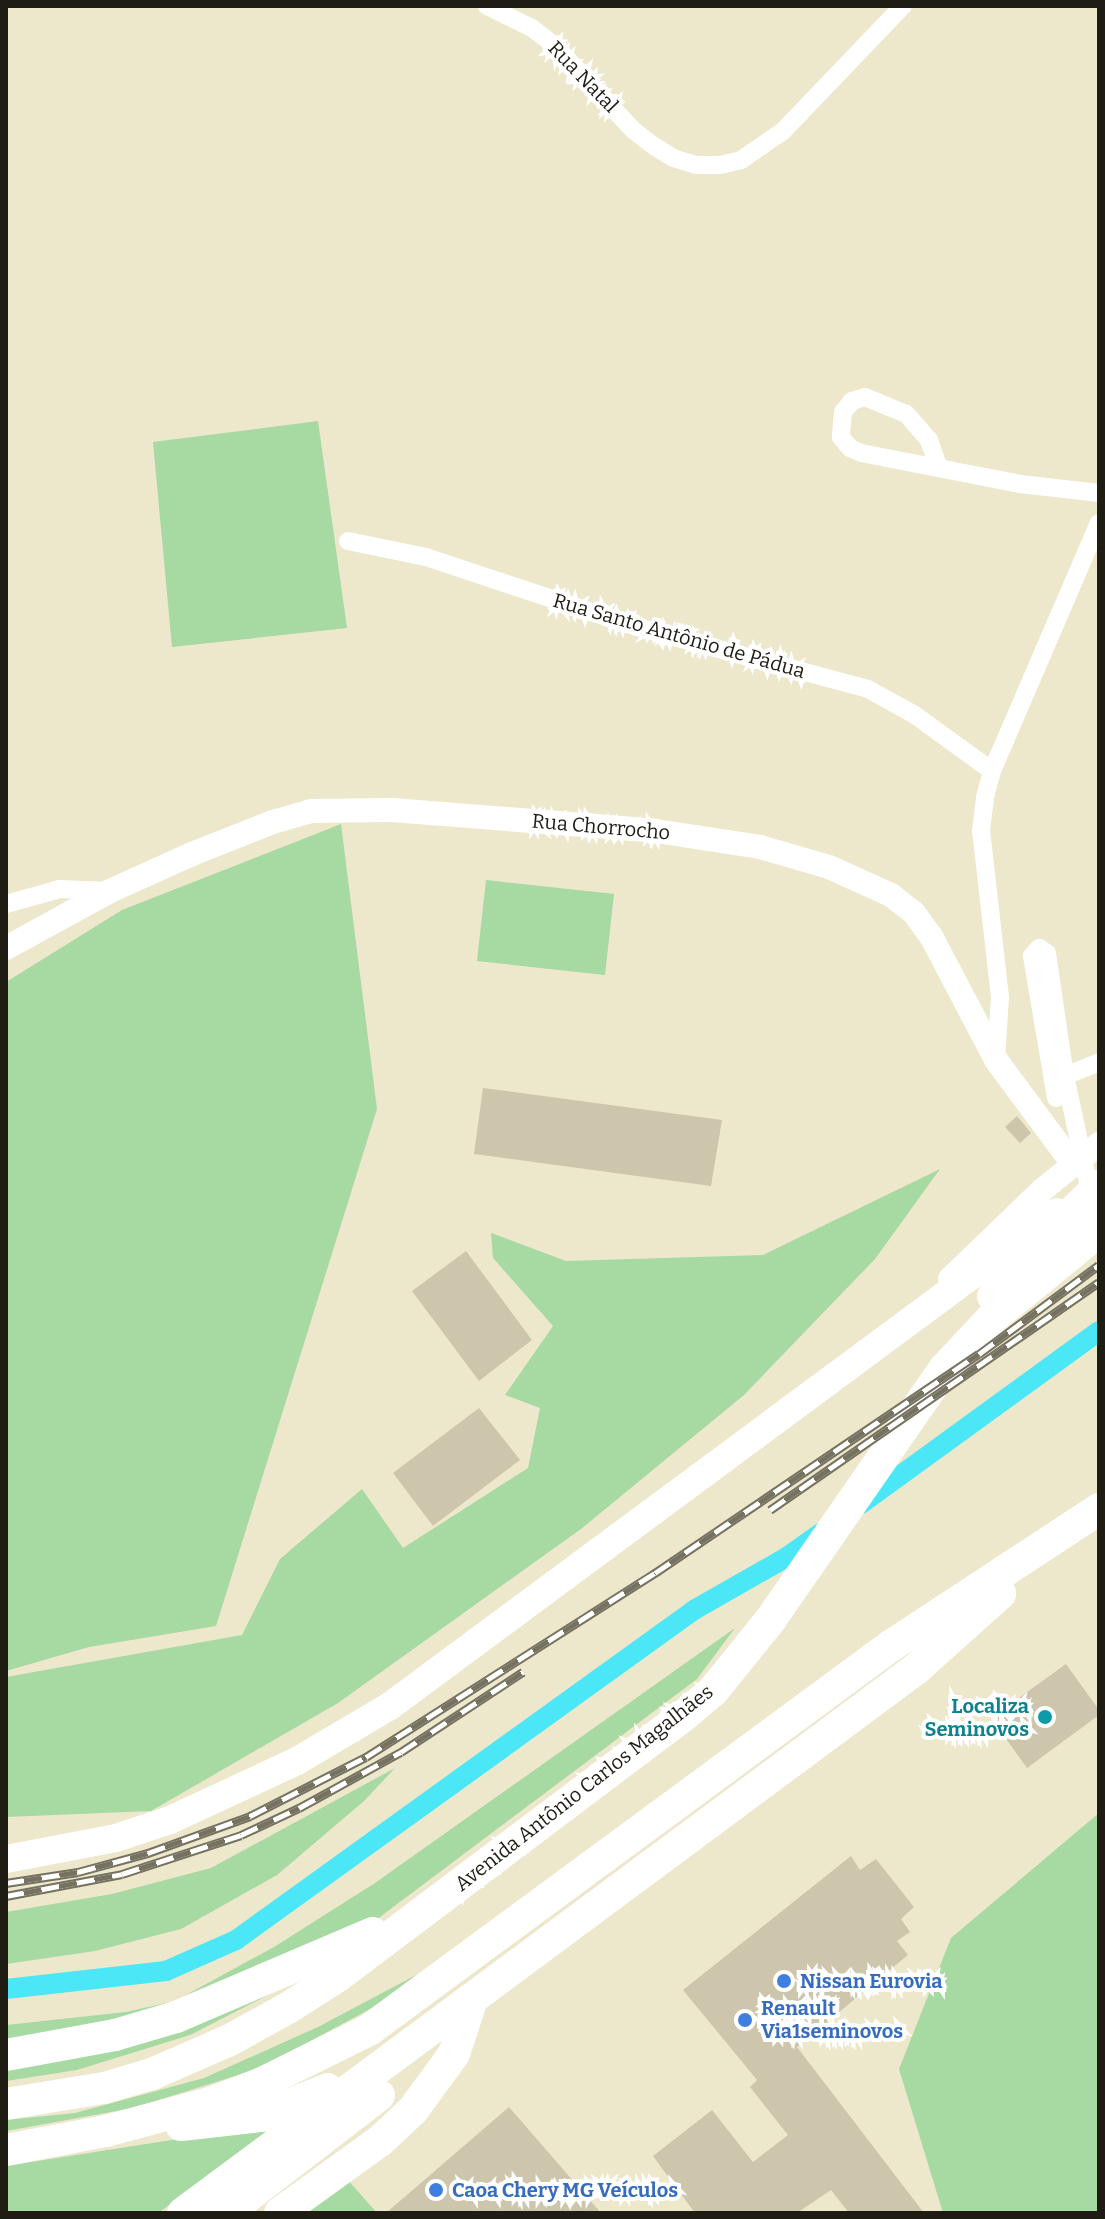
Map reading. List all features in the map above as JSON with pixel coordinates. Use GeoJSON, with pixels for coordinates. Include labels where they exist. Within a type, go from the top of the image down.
{"type":"FeatureCollection","features":[{"type":"Feature","properties":{"kind":"highway"},"geometry":{"type":"LineString","coordinates":[[945,1368],[1009,1275],[1099,1186]]}},
{"type":"Feature","properties":{"kind":"highway","name":"Avenida Antônio Carlos Magalhães"},"geometry":{"type":"LineString","coordinates":[[6,2104],[116,2085],[152,2074],[230,2040],[338,1976],[713,1691],[771,1619],[945,1368],[990,1320],[1099,1231]]}},
{"type":"Feature","properties":{"kind":"highway"},"geometry":{"type":"LineString","coordinates":[[106,2131],[249,2088],[369,2030],[892,1645],[1070,1531],[1099,1509]]}},
{"type":"Feature","properties":{"kind":"highway"},"geometry":{"type":"LineString","coordinates":[[183,2213],[916,1669],[1070,1531]]}},
{"type":"Feature","properties":{"kind":"highway"},"geometry":{"type":"LineString","coordinates":[[6,2055],[115,2035],[176,2017],[425,1911]]}},
{"type":"Feature","properties":{"kind":"highway"},"geometry":{"type":"LineString","coordinates":[[6,2150],[106,2131],[261,2116],[300,2103],[350,2078],[456,2013]]}},
{"type":"Feature","properties":{"kind":"highway"},"geometry":{"type":"LineString","coordinates":[[226,2213],[380,2094],[456,2013]]}},
{"type":"Feature","properties":{"kind":"highway"},"geometry":{"type":"LineString","coordinates":[[280,2213],[380,2141],[413,2110],[454,2054],[456,2013]]}},
{"type":"Feature","properties":{"kind":"main road"},"geometry":{"type":"LineString","coordinates":[[6,1859],[116,1838],[231,1794],[297,1761],[390,1706],[1099,1180]]}},
{"type":"Feature","properties":{"kind":"street","name":"Rua Natal"},"geometry":{"type":"LineString","coordinates":[[487,6],[532,28],[554,45],[632,129],[673,158],[696,165],[720,165],[741,160],[763,147],[806,110],[903,6]]}},
{"type":"Feature","properties":{"kind":"street"},"geometry":{"type":"LineString","coordinates":[[938,466],[929,440],[906,414],[865,397],[852,401],[843,412],[839,427],[850,448],[861,453],[1020,484],[1099,493]]}},
{"type":"Feature","properties":{"kind":"street"},"geometry":{"type":"LineString","coordinates":[[996,1060],[1000,997],[981,831],[992,771],[1099,523]]}},
{"type":"Feature","properties":{"kind":"street","name":"Rua Santo Antônio de Pádua"},"geometry":{"type":"LineString","coordinates":[[348,541],[426,557],[637,627],[868,689],[915,715],[992,771]]}},
{"type":"Feature","properties":{"kind":"street","name":"Rua Chorrocho"},"geometry":{"type":"LineString","coordinates":[[6,948],[110,891],[273,822],[311,811],[348,808],[656,831],[760,847],[829,867],[891,895],[914,913],[931,936],[996,1060],[1073,1164]]}},
{"type":"Feature","properties":{"kind":"street"},"geometry":{"type":"LineString","coordinates":[[6,904],[60,889],[110,891]]}},
{"type":"Feature","properties":{"kind":"street"},"geometry":{"type":"LineString","coordinates":[[1056,1098],[1032,956],[1039,948],[1047,953],[1065,1076],[1093,1206],[1099,1215]]}},
{"type":"Feature","properties":{"kind":"street"},"geometry":{"type":"LineString","coordinates":[[1065,1076],[1099,1062]]}},
{"type":"Feature","properties":{"kind":"street"},"geometry":{"type":"LineString","coordinates":[[888,1339],[1073,1164],[1099,1144]]}},
{"type":"Feature","properties":{"kind":"green space"},"geometry":{"type":"Polygon","coordinates":[[[318,421],[347,628],[172,647],[153,442],[318,421]]]}},
{"type":"Feature","properties":{"kind":"green space"},"geometry":{"type":"Polygon","coordinates":[[[341,824],[377,1109],[216,1626],[89,1647],[6,1671],[6,982],[122,910],[341,824]]]}},
{"type":"Feature","properties":{"kind":"green space"},"geometry":{"type":"Polygon","coordinates":[[[486,880],[614,894],[605,975],[477,961],[486,880]]]}},
{"type":"Feature","properties":{"kind":"green space"},"geometry":{"type":"Polygon","coordinates":[[[940,1169],[875,1259],[744,1395],[581,1529],[338,1703],[151,1811],[6,1817],[6,1677],[242,1635],[280,1559],[362,1489],[403,1548],[528,1468],[540,1408],[505,1395],[553,1326],[493,1258],[491,1233],[566,1261],[763,1255],[940,1169]]]}},
{"type":"Feature","properties":{"kind":"green space"},"geometry":{"type":"Polygon","coordinates":[[[735,1628],[697,1679],[292,1983],[190,2035],[77,2070],[6,2081],[6,2025],[126,2012],[175,2001],[274,1947],[375,1883],[735,1628]]]}},
{"type":"Feature","properties":{"kind":"green space"},"geometry":{"type":"Polygon","coordinates":[[[395,1768],[364,1801],[277,1875],[181,1929],[95,1951],[6,1964],[6,1912],[112,1894],[211,1868],[395,1768]]]}},
{"type":"Feature","properties":{"kind":"green space"},"geometry":{"type":"Polygon","coordinates":[[[1099,1813],[1099,2213],[943,2213],[899,2069],[951,1938],[1099,1813]]]}},
{"type":"Feature","properties":{"kind":"green space"},"geometry":{"type":"Polygon","coordinates":[[[418,1974],[372,2008],[258,2069],[133,2108],[6,2131],[6,2120],[75,2113],[204,2078],[318,2027],[418,1974]]]}},
{"type":"Feature","properties":{"kind":"green space"},"geometry":{"type":"Polygon","coordinates":[[[287,2122],[158,2213],[6,2213],[6,2166],[287,2122]]]}},
{"type":"Feature","properties":{"kind":"green space"},"geometry":{"type":"Polygon","coordinates":[[[347,2179],[377,2213],[301,2213],[347,2179]]]}},
{"type":"Feature","properties":{"kind":"building"},"geometry":{"type":"Polygon","coordinates":[[[483,1088],[722,1120],[711,1186],[474,1154],[483,1088]]]}},
{"type":"Feature","properties":{"kind":"building"},"geometry":{"type":"Polygon","coordinates":[[[1017,1116],[1031,1133],[1020,1143],[1005,1127],[1017,1116]]]}},
{"type":"Feature","properties":{"kind":"building"},"geometry":{"type":"Polygon","coordinates":[[[466,1251],[532,1340],[479,1381],[412,1291],[466,1251]]]}},
{"type":"Feature","properties":{"kind":"building"},"geometry":{"type":"Polygon","coordinates":[[[479,1408],[520,1460],[433,1526],[393,1473],[479,1408]]]}},
{"type":"Feature","properties":{"kind":"building","name":"Localiza Seminovos"},"geometry":{"type":"Polygon","coordinates":[[[1066,1664],[1099,1710],[1099,1715],[1027,1768],[991,1718],[1066,1664]]]}},
{"type":"Feature","properties":{"kind":"building"},"geometry":{"type":"Polygon","coordinates":[[[851,1856],[860,1870],[876,1859],[914,1907],[901,1919],[910,1932],[897,1941],[908,1955],[797,2047],[924,2213],[849,2213],[831,2190],[797,2213],[695,2213],[653,2156],[712,2110],[753,2162],[788,2135],[750,2087],[757,2080],[683,1990],[851,1856]]]}},
{"type":"Feature","properties":{"kind":"building"},"geometry":{"type":"Polygon","coordinates":[[[509,2107],[601,2213],[386,2213],[509,2107]]]}},
{"type":"Feature","properties":{"kind":"waterway"},"geometry":{"type":"LineString","coordinates":[[861,1504],[1099,1331]]}},
{"type":"Feature","properties":{"kind":"waterway"},"geometry":{"type":"LineString","coordinates":[[6,1989],[166,1971],[236,1940],[694,1610],[787,1557],[822,1532]]}},
{"type":"Feature","properties":{"kind":"railway"},"geometry":{"type":"LineString","coordinates":[[6,1883],[78,1872],[148,1853],[250,1816],[366,1757],[655,1573],[979,1354],[1099,1265]]}},
{"type":"Feature","properties":{"kind":"railway"},"geometry":{"type":"LineString","coordinates":[[770,1510],[1099,1282]]}},
{"type":"Feature","properties":{"kind":"railway"},"geometry":{"type":"LineString","coordinates":[[6,1896],[122,1874],[241,1835],[299,1808],[401,1752],[523,1672]]}},
{"type":"Feature","properties":{"kind":"place","name":"Localiza Seminovos"},"geometry":{"type":"Point","coordinates":[1045,1717]}},
{"type":"Feature","properties":{"kind":"place","name":"Nissan Eurovia"},"geometry":{"type":"Point","coordinates":[784,1981]}},
{"type":"Feature","properties":{"kind":"place","name":"Renault Via1seminovos"},"geometry":{"type":"Point","coordinates":[745,2020]}},
{"type":"Feature","properties":{"kind":"place","name":"Caoa Chery MG Veículos"},"geometry":{"type":"Point","coordinates":[436,2190]}}]}
